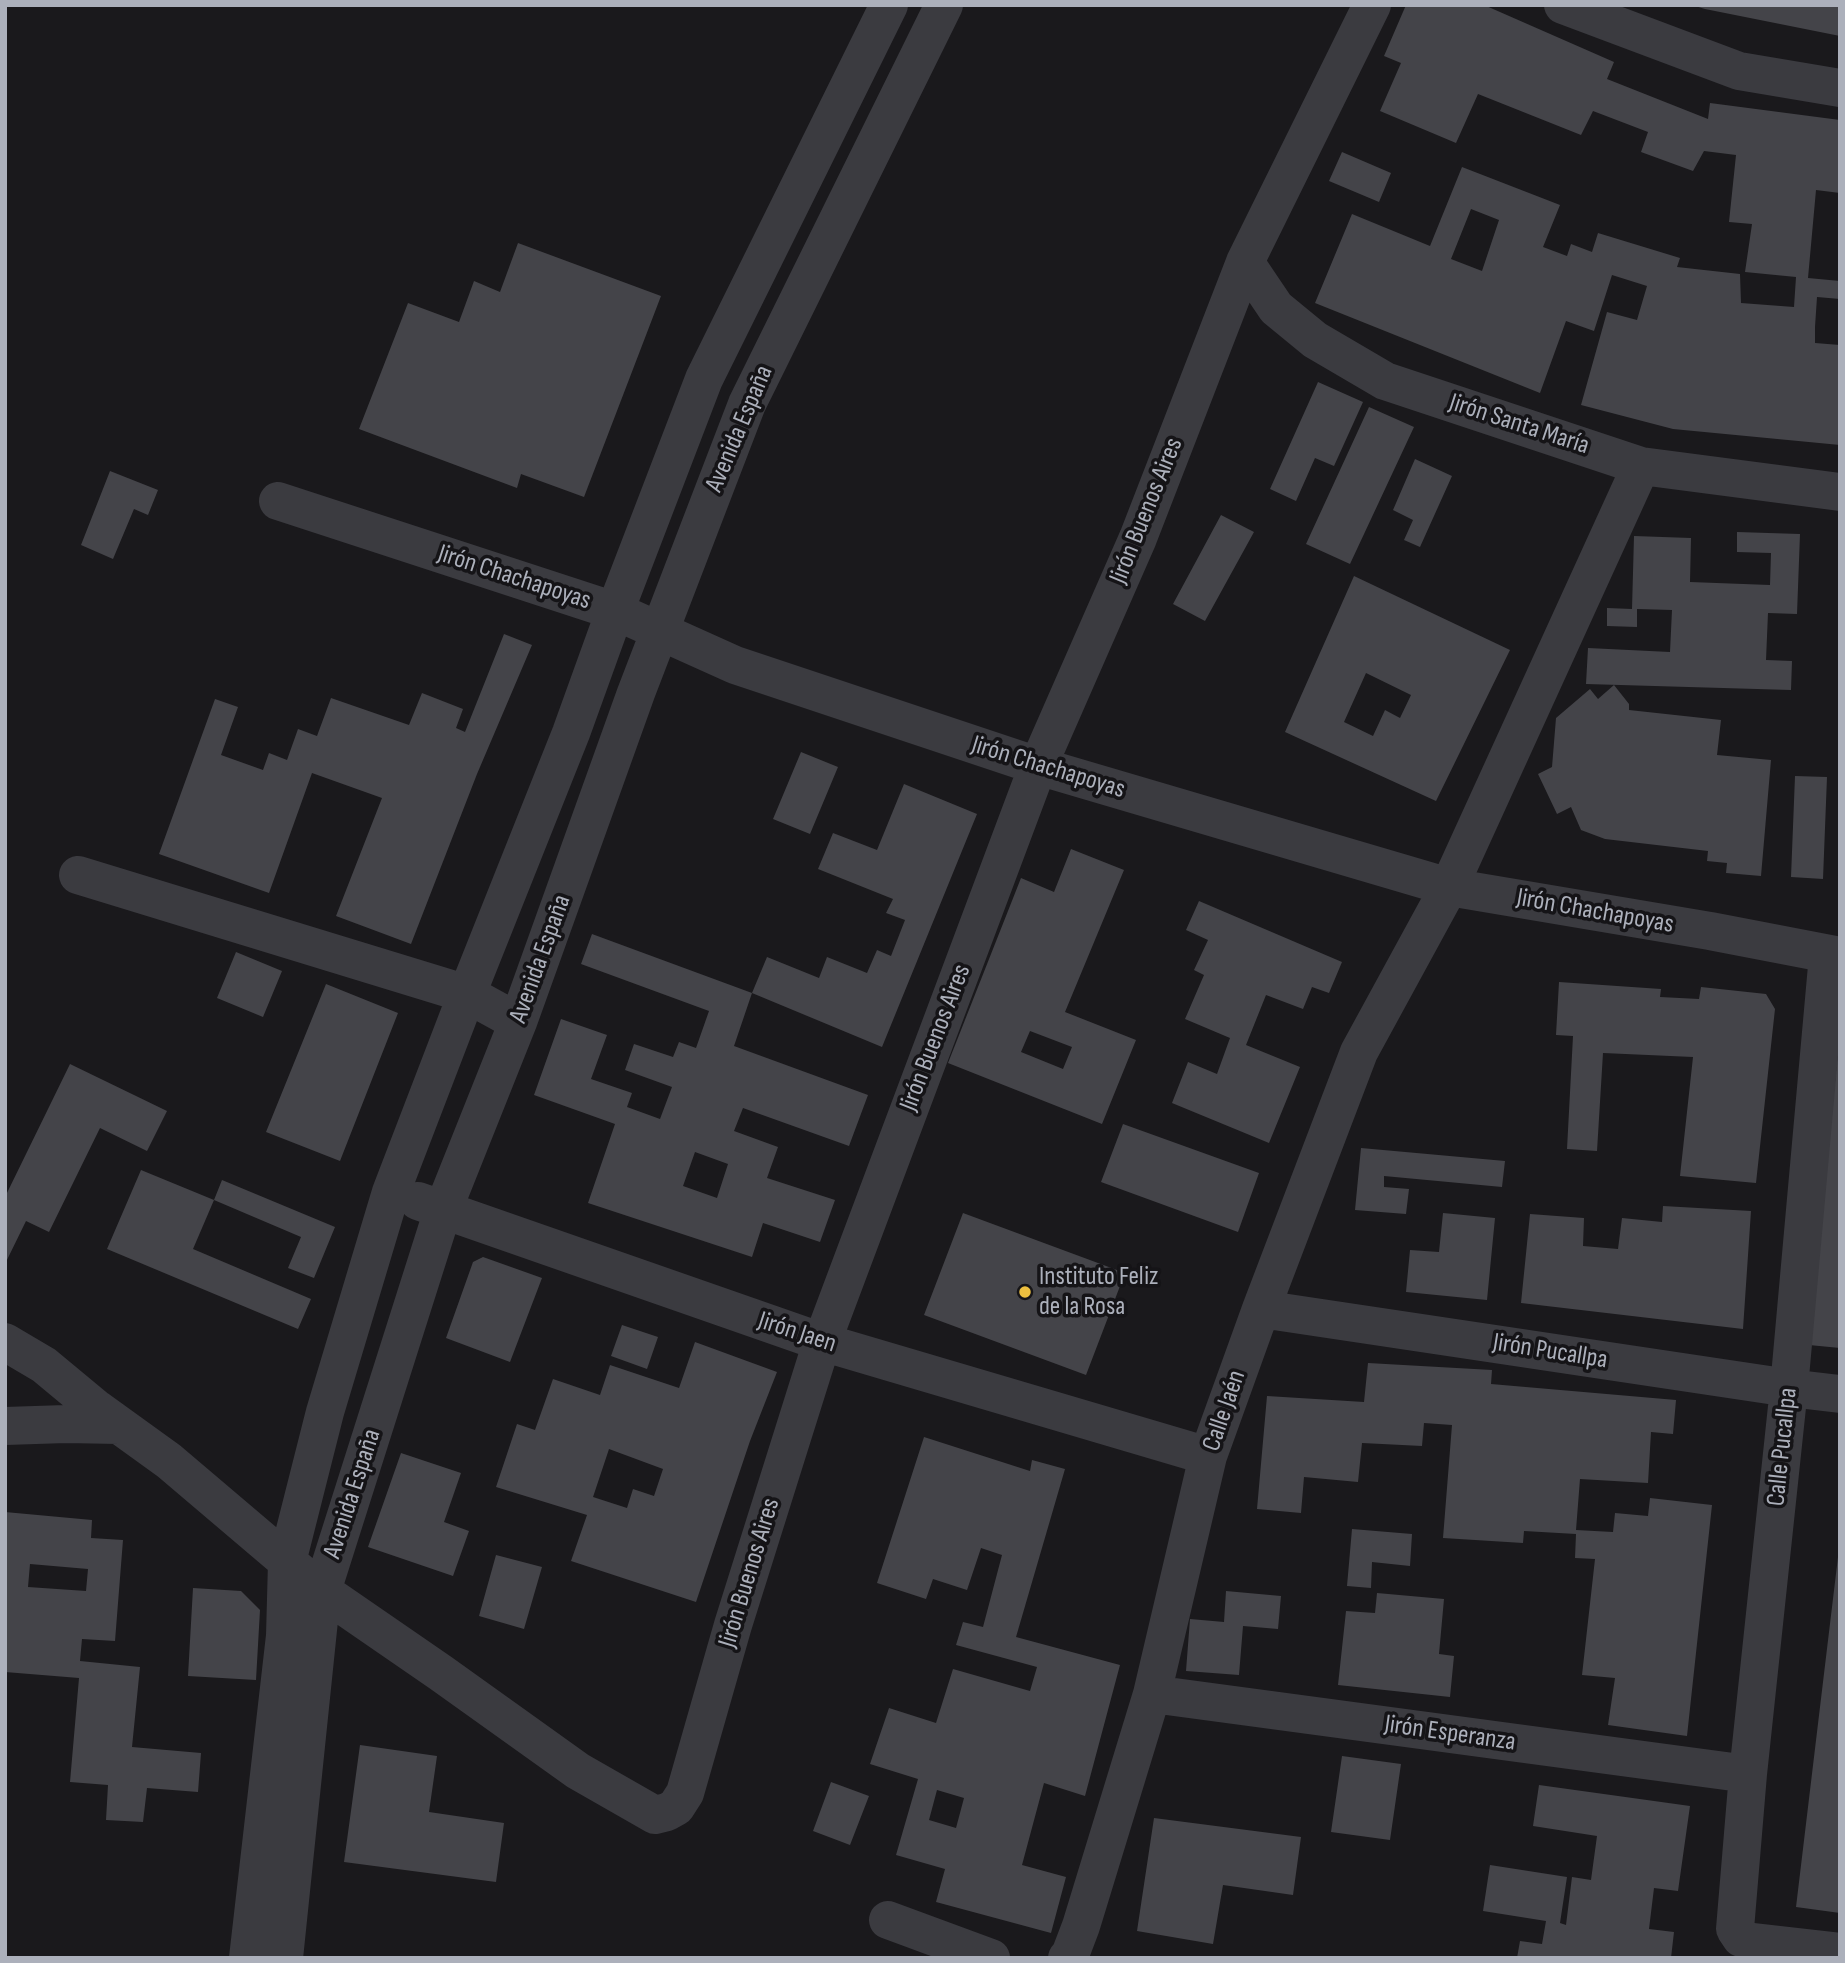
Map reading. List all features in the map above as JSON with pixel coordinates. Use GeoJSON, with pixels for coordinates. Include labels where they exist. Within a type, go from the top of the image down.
{"type":"FeatureCollection","features":[{"type":"Feature","properties":{"kind":"street","name":"Avenida España"},"geometry":{"type":"LineString","coordinates":[[248,1958],[285,1636],[287,1562],[325,1412],[391,1192],[571,733],[704,379],[889,5]]}},
{"type":"Feature","properties":{"kind":"street","name":"Avenida España"},"geometry":{"type":"LineString","coordinates":[[284,1958],[322,1591],[443,1210],[518,1022],[660,632],[747,404],[944,5]]}},
{"type":"Feature","properties":{"kind":"street","name":"Jirón Buenos Aires"},"geometry":{"type":"LineString","coordinates":[[322,1591],[578,1771],[655,1815],[676,1807],[685,1793],[733,1625],[822,1342],[1038,766],[1138,538],[1245,262],[1372,5]]}},
{"type":"Feature","properties":{"kind":"street"},"geometry":{"type":"LineString","coordinates":[[1585,9],[1739,71],[1840,88]]}},
{"type":"Feature","properties":{"kind":"street","name":"Jirón Santa María"},"geometry":{"type":"LineString","coordinates":[[1245,262],[1276,308],[1315,340],[1385,381],[1641,466],[1840,492]]}},
{"type":"Feature","properties":{"kind":"street","name":"Calle Jaén"},"geometry":{"type":"LineString","coordinates":[[1067,1958],[1081,1926],[1152,1694],[1208,1456],[1359,1052],[1449,887],[1641,466]]}},
{"type":"Feature","properties":{"kind":"street","name":"Jirón Chachapoyas"},"geometry":{"type":"LineString","coordinates":[[278,501],[615,611],[735,665],[1038,766],[1449,887],[1834,955]]}},
{"type":"Feature","properties":{"kind":"street"},"geometry":{"type":"LineString","coordinates":[[78,875],[467,994],[518,1022]]}},
{"type":"Feature","properties":{"kind":"street","name":"Calle Pucallpa"},"geometry":{"type":"LineString","coordinates":[[1834,955],[1748,1774],[1735,1929],[1741,1938],[1752,1942],[1840,1952]]}},
{"type":"Feature","properties":{"kind":"street","name":"Jirón Jaen"},"geometry":{"type":"LineString","coordinates":[[391,1192],[822,1342],[1208,1456]]}},
{"type":"Feature","properties":{"kind":"street","name":"Jirón Pucallpa"},"geometry":{"type":"LineString","coordinates":[[1261,1309],[1840,1394]]}},
{"type":"Feature","properties":{"kind":"street"},"geometry":{"type":"LineString","coordinates":[[5,1342],[44,1366],[169,1461],[322,1591]]}},
{"type":"Feature","properties":{"kind":"street"},"geometry":{"type":"LineString","coordinates":[[5,1426],[119,1425]]}},
{"type":"Feature","properties":{"kind":"street","name":"Jirón Esperanza"},"geometry":{"type":"LineString","coordinates":[[1152,1694],[1748,1774]]}},
{"type":"Feature","properties":{"kind":"street"},"geometry":{"type":"LineString","coordinates":[[888,1920],[991,1958]]}},
{"type":"Feature","properties":{"kind":"building"},"geometry":{"type":"Polygon","coordinates":[[[1406,5],[1484,5],[1614,62],[1607,79],[1708,119],[1710,103],[1840,120],[1840,193],[1816,190],[1808,278],[1840,281],[1840,299],[1817,297],[1815,343],[1840,345],[1840,445],[1673,429],[1581,405],[1607,312],[1637,320],[1647,286],[1612,275],[1594,331],[1566,321],[1540,393],[1315,303],[1352,214],[1430,246],[1462,167],[1560,205],[1543,247],[1567,256],[1571,244],[1592,252],[1598,233],[1680,258],[1677,267],[1740,274],[1741,303],[1794,307],[1796,277],[1745,272],[1752,224],[1729,222],[1736,155],[1704,151],[1693,171],[1641,152],[1648,132],[1593,111],[1581,135],[1478,94],[1456,143],[1380,111],[1401,63],[1384,56],[1406,5]],[[1471,209],[1451,259],[1482,271],[1499,220],[1471,209]]]}},
{"type":"Feature","properties":{"kind":"building"},"geometry":{"type":"Polygon","coordinates":[[[1692,5],[1840,5],[1840,36],[1705,9],[1692,5]]]}},
{"type":"Feature","properties":{"kind":"building"},"geometry":{"type":"Polygon","coordinates":[[[1342,152],[1391,173],[1379,202],[1329,181],[1342,152]]]}},
{"type":"Feature","properties":{"kind":"building"},"geometry":{"type":"Polygon","coordinates":[[[518,243],[661,296],[584,497],[521,474],[517,488],[359,429],[408,303],[459,322],[474,281],[500,292],[518,243]]]}},
{"type":"Feature","properties":{"kind":"building"},"geometry":{"type":"Polygon","coordinates":[[[1318,382],[1363,402],[1334,466],[1315,458],[1296,501],[1270,489],[1318,382]]]}},
{"type":"Feature","properties":{"kind":"building"},"geometry":{"type":"Polygon","coordinates":[[[1369,407],[1414,427],[1350,564],[1306,544],[1369,407]]]}},
{"type":"Feature","properties":{"kind":"building"},"geometry":{"type":"Polygon","coordinates":[[[1415,459],[1452,476],[1420,547],[1404,540],[1413,520],[1393,510],[1415,459]]]}},
{"type":"Feature","properties":{"kind":"building"},"geometry":{"type":"Polygon","coordinates":[[[110,471],[158,490],[148,515],[134,509],[113,559],[81,545],[110,471]]]}},
{"type":"Feature","properties":{"kind":"building"},"geometry":{"type":"Polygon","coordinates":[[[1221,515],[1254,532],[1205,621],[1173,604],[1221,515]]]}},
{"type":"Feature","properties":{"kind":"building"},"geometry":{"type":"Polygon","coordinates":[[[1737,532],[1800,534],[1797,614],[1768,613],[1766,660],[1792,661],[1791,690],[1586,684],[1588,648],[1670,652],[1672,610],[1637,609],[1637,627],[1607,626],[1607,608],[1632,609],[1634,536],[1691,538],[1690,582],[1770,585],[1771,553],[1737,552],[1737,532]]]}},
{"type":"Feature","properties":{"kind":"building"},"geometry":{"type":"Polygon","coordinates":[[[1354,576],[1510,650],[1436,801],[1285,732],[1354,576]],[[1366,673],[1344,722],[1373,736],[1385,710],[1400,718],[1411,695],[1366,673]]]}},
{"type":"Feature","properties":{"kind":"building"},"geometry":{"type":"Polygon","coordinates":[[[504,634],[532,645],[477,774],[411,944],[336,916],[382,798],[312,773],[269,893],[159,854],[215,699],[238,707],[221,755],[263,770],[269,753],[287,760],[298,729],[317,736],[331,698],[409,725],[422,693],[463,709],[456,728],[465,732],[504,634]]]}},
{"type":"Feature","properties":{"kind":"building"},"geometry":{"type":"Polygon","coordinates":[[[1614,685],[1629,704],[1629,710],[1721,720],[1717,755],[1771,760],[1761,876],[1726,873],[1727,863],[1707,861],[1708,851],[1605,839],[1581,830],[1571,807],[1557,814],[1538,774],[1552,767],[1556,718],[1590,689],[1598,699],[1614,685]]]}},
{"type":"Feature","properties":{"kind":"building"},"geometry":{"type":"Polygon","coordinates":[[[801,752],[838,767],[810,834],[773,819],[801,752]]]}},
{"type":"Feature","properties":{"kind":"building"},"geometry":{"type":"Polygon","coordinates":[[[1795,776],[1827,777],[1823,879],[1791,877],[1795,776]]]}},
{"type":"Feature","properties":{"kind":"building"},"geometry":{"type":"Polygon","coordinates":[[[904,784],[977,814],[882,1047],[752,993],[767,957],[819,978],[827,957],[867,973],[877,950],[891,956],[905,920],[886,913],[893,899],[818,869],[833,833],[877,850],[904,784]]]}},
{"type":"Feature","properties":{"kind":"building"},"geometry":{"type":"Polygon","coordinates":[[[1071,849],[1124,870],[1065,1012],[1136,1040],[1102,1124],[948,1063],[1021,878],[1054,892],[1071,849]],[[1030,1031],[1021,1052],[1063,1069],[1072,1047],[1030,1031]]]}},
{"type":"Feature","properties":{"kind":"building"},"geometry":{"type":"Polygon","coordinates":[[[1199,901],[1342,962],[1329,993],[1312,987],[1303,1009],[1266,995],[1246,1045],[1300,1067],[1269,1143],[1172,1103],[1188,1062],[1217,1074],[1230,1038],[1185,1019],[1204,975],[1194,970],[1208,940],[1186,930],[1199,901]]]}},
{"type":"Feature","properties":{"kind":"building"},"geometry":{"type":"Polygon","coordinates":[[[592,934],[752,993],[734,1046],[868,1095],[849,1146],[743,1108],[734,1131],[778,1147],[767,1178],[835,1200],[820,1242],[763,1223],[752,1257],[588,1203],[615,1124],[534,1095],[561,1019],[607,1035],[591,1079],[632,1093],[627,1107],[660,1119],[672,1087],[625,1070],[634,1044],[673,1057],[679,1042],[696,1048],[709,1011],[581,964],[592,934]],[[695,1152],[683,1186],[717,1198],[728,1164],[695,1152]]]}},
{"type":"Feature","properties":{"kind":"building"},"geometry":{"type":"Polygon","coordinates":[[[236,952],[282,971],[263,1017],[217,998],[236,952]]]}},
{"type":"Feature","properties":{"kind":"building"},"geometry":{"type":"Polygon","coordinates":[[[1559,982],[1661,989],[1660,997],[1699,999],[1701,987],[1766,994],[1775,1009],[1756,1183],[1680,1176],[1693,1057],[1603,1053],[1597,1151],[1567,1149],[1573,1036],[1556,1035],[1559,982]]]}},
{"type":"Feature","properties":{"kind":"building"},"geometry":{"type":"Polygon","coordinates":[[[326,984],[398,1013],[340,1161],[266,1132],[326,984]]]}},
{"type":"Feature","properties":{"kind":"building"},"geometry":{"type":"Polygon","coordinates":[[[1840,1031],[1840,1348],[1809,1345],[1840,1031]]]}},
{"type":"Feature","properties":{"kind":"building"},"geometry":{"type":"Polygon","coordinates":[[[70,1064],[167,1111],[147,1151],[100,1128],[49,1232],[26,1221],[5,1264],[5,1197],[70,1064]]]}},
{"type":"Feature","properties":{"kind":"building"},"geometry":{"type":"Polygon","coordinates":[[[1123,1124],[1259,1173],[1238,1232],[1101,1182],[1123,1124]]]}},
{"type":"Feature","properties":{"kind":"building"},"geometry":{"type":"Polygon","coordinates":[[[1361,1148],[1505,1161],[1502,1187],[1384,1176],[1384,1187],[1409,1189],[1406,1214],[1355,1210],[1361,1148]]]}},
{"type":"Feature","properties":{"kind":"building"},"geometry":{"type":"Polygon","coordinates":[[[141,1170],[214,1200],[193,1249],[311,1299],[298,1329],[107,1249],[141,1170]]]}},
{"type":"Feature","properties":{"kind":"building"},"geometry":{"type":"Polygon","coordinates":[[[222,1180],[335,1227],[314,1278],[288,1268],[301,1237],[214,1200],[222,1180]]]}},
{"type":"Feature","properties":{"kind":"building"},"geometry":{"type":"Polygon","coordinates":[[[1663,1206],[1751,1211],[1743,1329],[1521,1303],[1530,1214],[1584,1218],[1583,1246],[1618,1249],[1622,1218],[1662,1222],[1663,1206]]]}},
{"type":"Feature","properties":{"kind":"building","name":"Instituto Feliz de la Rosa"},"geometry":{"type":"Polygon","coordinates":[[[963,1213],[1125,1273],[1086,1375],[924,1315],[963,1213]]]}},
{"type":"Feature","properties":{"kind":"building"},"geometry":{"type":"Polygon","coordinates":[[[1443,1213],[1495,1218],[1487,1300],[1406,1292],[1410,1250],[1439,1252],[1443,1213]]]}},
{"type":"Feature","properties":{"kind":"building"},"geometry":{"type":"Polygon","coordinates":[[[483,1257],[542,1278],[510,1362],[446,1338],[473,1262],[483,1257]]]}},
{"type":"Feature","properties":{"kind":"building"},"geometry":{"type":"Polygon","coordinates":[[[622,1325],[658,1337],[647,1369],[611,1356],[622,1325]]]}},
{"type":"Feature","properties":{"kind":"building"},"geometry":{"type":"Polygon","coordinates":[[[695,1342],[777,1372],[750,1441],[696,1602],[571,1561],[587,1515],[496,1487],[517,1424],[535,1430],[553,1379],[600,1395],[610,1365],[679,1388],[695,1342]],[[609,1449],[593,1497],[627,1508],[633,1489],[654,1496],[663,1469],[609,1449]]]}},
{"type":"Feature","properties":{"kind":"building"},"geometry":{"type":"Polygon","coordinates":[[[1368,1363],[1492,1370],[1491,1384],[1676,1400],[1673,1434],[1651,1432],[1648,1483],[1580,1479],[1576,1530],[1613,1532],[1615,1513],[1648,1516],[1650,1498],[1712,1505],[1687,1736],[1608,1725],[1615,1678],[1582,1675],[1595,1559],[1575,1558],[1576,1534],[1524,1531],[1523,1543],[1443,1538],[1452,1425],[1424,1423],[1422,1446],[1362,1443],[1358,1482],[1304,1477],[1301,1513],[1257,1509],[1267,1396],[1364,1402],[1368,1363]]]}},
{"type":"Feature","properties":{"kind":"building"},"geometry":{"type":"Polygon","coordinates":[[[924,1437],[1030,1471],[1032,1460],[1065,1469],[1016,1637],[1120,1665],[1085,1796],[1044,1783],[1022,1865],[1066,1877],[1051,1933],[936,1902],[945,1869],[896,1855],[918,1779],[870,1764],[889,1708],[936,1723],[953,1669],[1030,1691],[1037,1667],[956,1645],[963,1622],[983,1627],[1002,1555],[981,1548],[967,1590],[933,1579],[926,1599],[877,1583],[924,1437]],[[937,1790],[929,1820],[956,1828],[964,1798],[937,1790]]]}},
{"type":"Feature","properties":{"kind":"building"},"geometry":{"type":"Polygon","coordinates":[[[401,1453],[461,1473],[444,1522],[469,1531],[453,1576],[368,1547],[401,1453]]]}},
{"type":"Feature","properties":{"kind":"building"},"geometry":{"type":"Polygon","coordinates":[[[5,1512],[92,1520],[91,1538],[123,1540],[115,1641],[82,1639],[80,1661],[140,1667],[132,1747],[201,1753],[198,1792],[147,1788],[143,1822],[106,1820],[108,1785],[70,1782],[79,1678],[5,1672],[5,1512]],[[30,1564],[28,1587],[86,1591],[88,1569],[30,1564]]]}},
{"type":"Feature","properties":{"kind":"building"},"geometry":{"type":"Polygon","coordinates":[[[1352,1529],[1412,1534],[1410,1566],[1372,1562],[1371,1588],[1347,1586],[1352,1529]]]}},
{"type":"Feature","properties":{"kind":"building"},"geometry":{"type":"Polygon","coordinates":[[[496,1555],[542,1567],[524,1629],[479,1616],[496,1555]]]}},
{"type":"Feature","properties":{"kind":"building"},"geometry":{"type":"Polygon","coordinates":[[[1840,1557],[1840,1913],[1796,1907],[1840,1557]]]}},
{"type":"Feature","properties":{"kind":"building"},"geometry":{"type":"Polygon","coordinates":[[[193,1588],[241,1591],[260,1610],[256,1680],[188,1676],[193,1588]]]}},
{"type":"Feature","properties":{"kind":"building"},"geometry":{"type":"Polygon","coordinates":[[[1226,1591],[1281,1596],[1278,1629],[1243,1626],[1239,1675],[1186,1671],[1190,1619],[1224,1622],[1226,1591]]]}},
{"type":"Feature","properties":{"kind":"building"},"geometry":{"type":"Polygon","coordinates":[[[1377,1593],[1444,1599],[1439,1654],[1454,1656],[1450,1697],[1338,1685],[1346,1611],[1375,1613],[1377,1593]]]}},
{"type":"Feature","properties":{"kind":"building"},"geometry":{"type":"Polygon","coordinates":[[[360,1745],[437,1756],[429,1812],[504,1823],[496,1882],[344,1862],[360,1745]]]}},
{"type":"Feature","properties":{"kind":"building"},"geometry":{"type":"Polygon","coordinates":[[[1342,1756],[1401,1764],[1390,1840],[1331,1832],[1342,1756]]]}},
{"type":"Feature","properties":{"kind":"building"},"geometry":{"type":"Polygon","coordinates":[[[831,1782],[869,1796],[850,1845],[813,1831],[831,1782]]]}},
{"type":"Feature","properties":{"kind":"building"},"geometry":{"type":"Polygon","coordinates":[[[1539,1785],[1690,1806],[1678,1891],[1654,1888],[1649,1929],[1674,1932],[1671,1958],[1517,1958],[1520,1941],[1542,1944],[1546,1921],[1483,1911],[1490,1865],[1567,1877],[1560,1923],[1566,1925],[1572,1877],[1591,1880],[1597,1836],[1533,1826],[1539,1785]]]}},
{"type":"Feature","properties":{"kind":"building"},"geometry":{"type":"Polygon","coordinates":[[[1154,1818],[1301,1837],[1293,1895],[1223,1885],[1213,1944],[1137,1931],[1154,1818]]]}},
{"type":"Feature","properties":{"kind":"place","name":"Instituto Feliz de la Rosa"},"geometry":{"type":"Point","coordinates":[1025,1292]}}]}
